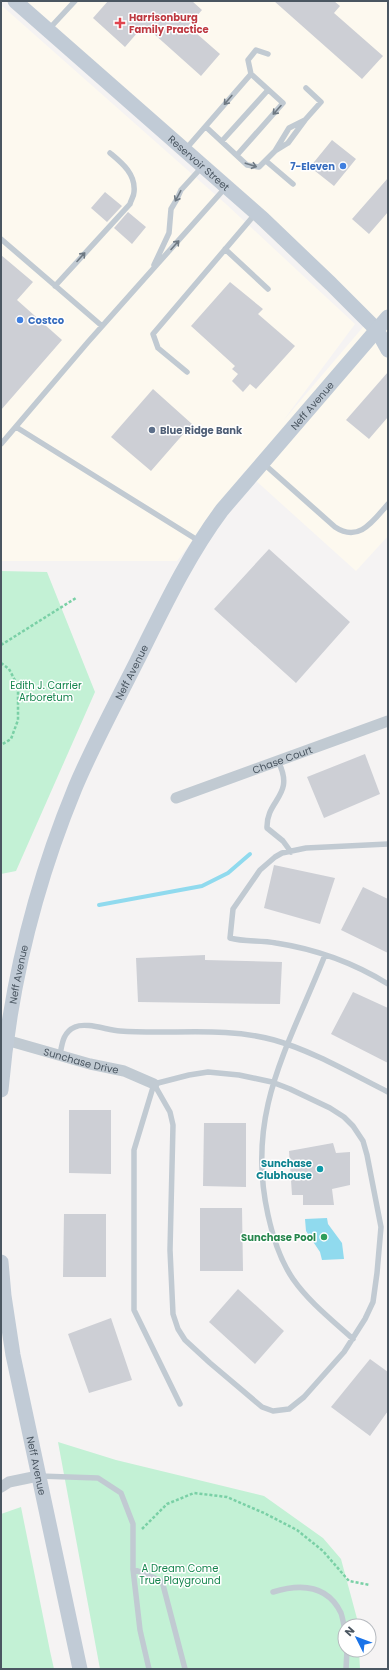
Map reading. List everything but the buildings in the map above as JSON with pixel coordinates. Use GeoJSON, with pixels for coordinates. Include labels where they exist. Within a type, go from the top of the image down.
{"type":"FeatureCollection","features":[{"type":"Feature","properties":{"kind":"main road","name":"Reservoir Street"},"geometry":{"type":"LineString","coordinates":[[15,1],[256,213],[382,333],[388,350]]}},
{"type":"Feature","properties":{"kind":"main road","name":"Neff Avenue"},"geometry":{"type":"LineString","coordinates":[[1,1090],[6,1040],[19,969],[32,915],[48,862],[67,809],[98,739],[176,581],[222,510],[262,462],[382,333],[388,317]]}},
{"type":"Feature","properties":{"kind":"main road","name":"Neff Avenue"},"geometry":{"type":"LineString","coordinates":[[1,1262],[12,1348],[80,1669]]}},
{"type":"Feature","properties":{"kind":"street","name":"Chase Court"},"geometry":{"type":"LineString","coordinates":[[176,798],[388,721]]}},
{"type":"Feature","properties":{"kind":"street","name":"Sunchase Drive"},"geometry":{"type":"LineString","coordinates":[[6,1040],[90,1064],[124,1071],[154,1084]]}},
{"type":"Feature","properties":{"kind":"street"},"geometry":{"type":"LineString","coordinates":[[1,1487],[9,1482],[38,1476]]}},
{"type":"Feature","properties":{"kind":"lane"},"geometry":{"type":"LineString","coordinates":[[48,31],[75,1]]}},
{"type":"Feature","properties":{"kind":"lane"},"geometry":{"type":"LineString","coordinates":[[237,155],[283,103],[251,74],[248,60],[256,50],[268,54]]}},
{"type":"Feature","properties":{"kind":"lane"},"geometry":{"type":"LineString","coordinates":[[185,150],[251,74]]}},
{"type":"Feature","properties":{"kind":"lane"},"geometry":{"type":"LineString","coordinates":[[274,151],[288,143],[321,102],[306,88]]}},
{"type":"Feature","properties":{"kind":"lane"},"geometry":{"type":"LineString","coordinates":[[222,142],[268,90]]}},
{"type":"Feature","properties":{"kind":"lane"},"geometry":{"type":"LineString","coordinates":[[206,127],[247,165],[259,167],[274,151],[289,128],[305,120]]}},
{"type":"Feature","properties":{"kind":"lane"},"geometry":{"type":"LineString","coordinates":[[56,286],[130,204],[134,192],[131,175],[123,163],[110,153]]}},
{"type":"Feature","properties":{"kind":"lane"},"geometry":{"type":"LineString","coordinates":[[266,161],[293,184]]}},
{"type":"Feature","properties":{"kind":"lane"},"geometry":{"type":"LineString","coordinates":[[149,274],[169,233],[171,209],[176,199],[181,190],[203,166]]}},
{"type":"Feature","properties":{"kind":"lane"},"geometry":{"type":"LineString","coordinates":[[1,444],[102,326],[226,187]]}},
{"type":"Feature","properties":{"kind":"lane"},"geometry":{"type":"LineString","coordinates":[[187,372],[158,348],[153,334],[256,213]]}},
{"type":"Feature","properties":{"kind":"lane"},"geometry":{"type":"LineString","coordinates":[[1,238],[102,326]]}},
{"type":"Feature","properties":{"kind":"lane"},"geometry":{"type":"LineString","coordinates":[[225,249],[268,289]]}},
{"type":"Feature","properties":{"kind":"lane"},"geometry":{"type":"LineString","coordinates":[[16,427],[200,542]]}},
{"type":"Feature","properties":{"kind":"lane"},"geometry":{"type":"LineString","coordinates":[[262,462],[335,527],[343,531],[354,533],[365,529],[388,504]]}},
{"type":"Feature","properties":{"kind":"lane"},"geometry":{"type":"LineString","coordinates":[[278,761],[283,772],[284,780],[279,798],[271,810],[267,820],[268,828],[284,841],[291,852]]}},
{"type":"Feature","properties":{"kind":"lane"},"geometry":{"type":"LineString","coordinates":[[388,844],[306,848],[275,857],[260,870],[233,910],[230,938],[240,941],[252,940],[278,943],[325,955],[358,968],[388,984]]}},
{"type":"Feature","properties":{"kind":"lane"},"geometry":{"type":"LineString","coordinates":[[325,955],[272,1082],[264,1122],[261,1159],[265,1200],[275,1243],[286,1269],[301,1290],[353,1339]]}},
{"type":"Feature","properties":{"kind":"lane"},"geometry":{"type":"LineString","coordinates":[[60,1055],[63,1039],[68,1032],[73,1028],[83,1025],[128,1031],[224,1032],[254,1036],[287,1044],[388,1092]]}},
{"type":"Feature","properties":{"kind":"lane"},"geometry":{"type":"LineString","coordinates":[[213,1072],[239,1075],[272,1082],[300,1093],[339,1113],[353,1126],[365,1147],[381,1227],[374,1296],[367,1316],[335,1364],[294,1406],[279,1411],[262,1407],[210,1363],[182,1336],[174,1317],[170,1263],[173,1125],[170,1112],[154,1084],[199,1073],[213,1072]]}},
{"type":"Feature","properties":{"kind":"lane"},"geometry":{"type":"LineString","coordinates":[[154,1084],[134,1150],[134,1310],[180,1404]]}},
{"type":"Feature","properties":{"kind":"lane"},"geometry":{"type":"LineString","coordinates":[[38,1476],[98,1478],[121,1493],[133,1524],[133,1569],[140,1630],[149,1669]]}},
{"type":"Feature","properties":{"kind":"lane"},"geometry":{"type":"LineString","coordinates":[[133,1569],[162,1581],[185,1669]]}},
{"type":"Feature","properties":{"kind":"lane"},"geometry":{"type":"LineString","coordinates":[[273,1592],[290,1587],[308,1587],[324,1593],[335,1604],[342,1618]]}},
{"type":"Feature","properties":{"kind":"lane"},"geometry":{"type":"LineString","coordinates":[[346,1669],[347,1658]]}},
{"type":"Feature","properties":{"kind":"path"},"geometry":{"type":"LineString","coordinates":[[1,644],[76,598]]}},
{"type":"Feature","properties":{"kind":"path"},"geometry":{"type":"LineString","coordinates":[[1,663],[8,670],[18,686],[18,720],[11,739],[1,745]]}},
{"type":"Feature","properties":{"kind":"path"},"geometry":{"type":"LineString","coordinates":[[133,1537],[166,1504],[194,1493],[227,1497],[297,1530],[323,1551],[350,1581],[370,1585]]}},
{"type":"Feature","properties":{"kind":"shaded area"},"geometry":{"type":"Polygon","coordinates":[[[23,1],[388,1],[388,536],[356,571],[245,471],[177,561],[1,561],[1,5],[227,205],[355,324],[283,421],[364,326],[23,1]]]}},
{"type":"Feature","properties":{"kind":"green space","name":"Edith J. Carrier Arboretum"},"geometry":{"type":"Polygon","coordinates":[[[1,571],[47,572],[95,692],[16,871],[1,874],[1,571]]]}},
{"type":"Feature","properties":{"kind":"green space","name":"A Dream Come True Playground"},"geometry":{"type":"Polygon","coordinates":[[[58,1442],[116,1460],[264,1496],[323,1538],[341,1559],[357,1618],[337,1618],[337,1658],[359,1658],[360,1669],[100,1669],[58,1442]]]}},
{"type":"Feature","properties":{"kind":"green space"},"geometry":{"type":"Polygon","coordinates":[[[21,1507],[54,1669],[1,1669],[1,1514],[21,1507]]]}},
{"type":"Feature","properties":{"kind":"water","name":"Sunchase Pool"},"geometry":{"type":"Polygon","coordinates":[[[327,1218],[328,1224],[342,1243],[344,1259],[322,1260],[320,1252],[306,1231],[305,1219],[327,1218]]]}},
{"type":"Feature","properties":{"kind":"waterway"},"geometry":{"type":"LineString","coordinates":[[99,905],[202,886],[228,873],[250,854]]}},
{"type":"Feature","properties":{"kind":"place","name":"Harrisonburg Family Practice"},"geometry":{"type":"Point","coordinates":[120,23]}},
{"type":"Feature","properties":{"kind":"place","name":"7-Eleven"},"geometry":{"type":"Point","coordinates":[343,166]}},
{"type":"Feature","properties":{"kind":"place","name":"Costco"},"geometry":{"type":"Point","coordinates":[20,320]}},
{"type":"Feature","properties":{"kind":"place","name":"Blue Ridge Bank"},"geometry":{"type":"Point","coordinates":[152,430]}},
{"type":"Feature","properties":{"kind":"place","name":"Sunchase Clubhouse"},"geometry":{"type":"Point","coordinates":[320,1169]}},
{"type":"Feature","properties":{"kind":"place","name":"Sunchase Pool"},"geometry":{"type":"Point","coordinates":[324,1237]}}]}
